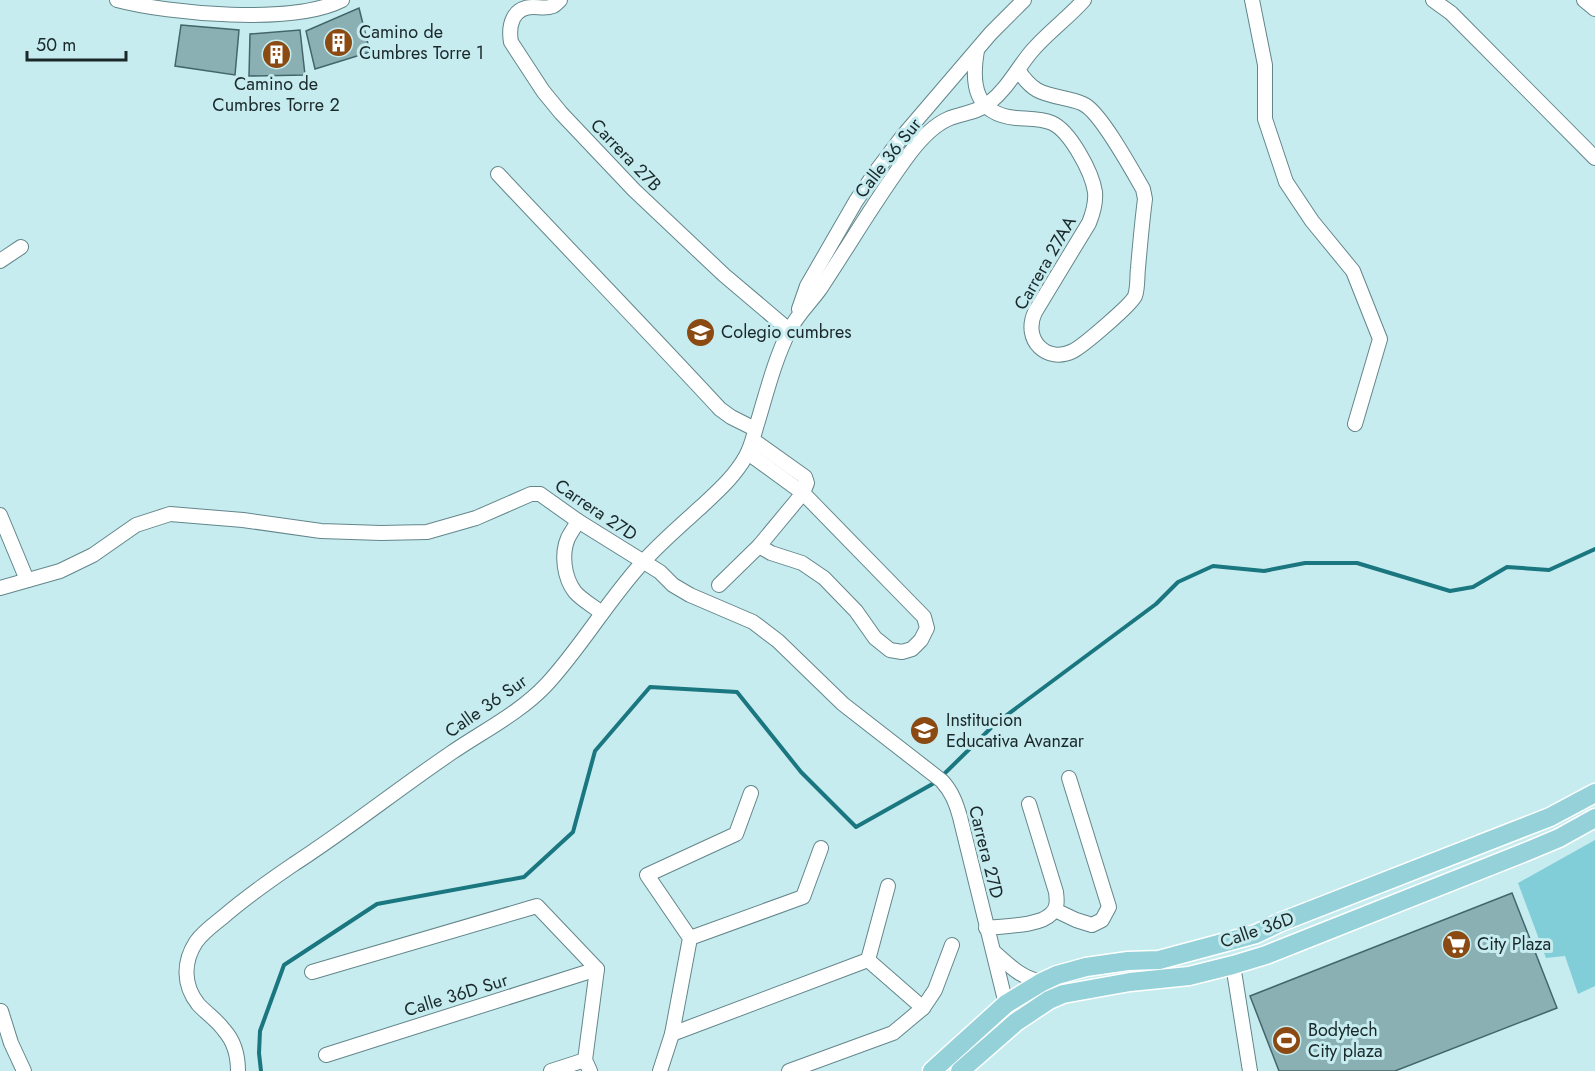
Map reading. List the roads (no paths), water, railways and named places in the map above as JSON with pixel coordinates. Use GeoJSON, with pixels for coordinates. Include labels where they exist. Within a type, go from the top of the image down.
{"type":"FeatureCollection","features":[{"type":"Feature","properties":{"kind":"main road","name":"Calle 36D"},"geometry":{"type":"LineString","coordinates":[[932,1071],[1006,1004],[1057,975],[1086,967],[1128,961],[1159,960],[1256,934],[1281,922],[1550,817],[1595,793]]}},
{"type":"Feature","properties":{"kind":"main road","name":"Calle 36D"},"geometry":{"type":"LineString","coordinates":[[960,1071],[1016,1023],[1049,1000],[1063,994],[1130,982],[1183,977],[1233,965],[1528,851],[1559,838],[1595,818]]}},
{"type":"Feature","properties":{"kind":"street"},"geometry":{"type":"LineString","coordinates":[[117,0],[203,13],[290,14],[316,10],[342,0]]}},
{"type":"Feature","properties":{"kind":"street","name":"Carrera 27B"},"geometry":{"type":"LineString","coordinates":[[560,0],[552,6],[522,9],[510,23],[511,42],[543,91],[600,155],[666,221],[724,275],[789,330]]}},
{"type":"Feature","properties":{"kind":"street","name":"Calle 36 Sur"},"geometry":{"type":"LineString","coordinates":[[797,317],[807,286],[856,201],[902,137],[1002,21],[1024,0]]}},
{"type":"Feature","properties":{"kind":"street"},"geometry":{"type":"LineString","coordinates":[[1252,0],[1265,65],[1265,119],[1286,182],[1312,221],[1353,271],[1380,339],[1355,424]]}},
{"type":"Feature","properties":{"kind":"street"},"geometry":{"type":"LineString","coordinates":[[1433,0],[1451,13],[1595,158]]}},
{"type":"Feature","properties":{"kind":"street"},"geometry":{"type":"LineString","coordinates":[[1444,0],[1451,13]]}},
{"type":"Feature","properties":{"kind":"street"},"geometry":{"type":"LineString","coordinates":[[1584,0],[1595,9]]}},
{"type":"Feature","properties":{"kind":"street","name":"Calle 36 Sur"},"geometry":{"type":"LineString","coordinates":[[238,1071],[234,1044],[225,1030],[199,1005],[189,990],[186,974],[195,945],[204,933],[248,895],[521,707],[544,687],[562,667],[642,562],[734,474],[752,441],[789,330],[817,293],[868,212],[922,139],[936,125],[974,112],[998,95],[1044,38],[1078,3]]}},
{"type":"Feature","properties":{"kind":"street"},"geometry":{"type":"LineString","coordinates":[[977,50],[975,85],[985,106]]}},
{"type":"Feature","properties":{"kind":"street","name":"Carrera 27AA"},"geometry":{"type":"LineString","coordinates":[[985,106],[1001,116],[1037,119],[1052,123],[1074,144],[1090,177],[1095,192],[1094,209],[1089,223],[1035,312],[1030,325],[1031,334],[1037,346],[1054,354],[1072,352],[1119,313],[1135,296],[1145,199],[1143,189],[1099,118],[1087,105],[1042,93],[1031,87],[1018,70]]}},
{"type":"Feature","properties":{"kind":"street"},"geometry":{"type":"LineString","coordinates":[[498,174],[720,409],[731,417],[924,617],[927,628],[912,649],[902,652],[890,650],[875,638],[856,611],[824,578],[802,563],[771,553],[759,546]]}},
{"type":"Feature","properties":{"kind":"street"},"geometry":{"type":"LineString","coordinates":[[0,261],[21,247]]}},
{"type":"Feature","properties":{"kind":"street"},"geometry":{"type":"LineString","coordinates":[[719,585],[759,546],[803,493]]}},
{"type":"Feature","properties":{"kind":"street","name":"Carrera 27D"},"geometry":{"type":"LineString","coordinates":[[0,588],[60,571],[93,555],[136,525],[170,514],[243,520],[321,531],[427,532],[477,518],[531,494],[540,494],[578,521],[660,572],[690,595],[753,622],[778,641],[843,704],[949,788],[955,798],[1006,1004]]}},
{"type":"Feature","properties":{"kind":"street"},"geometry":{"type":"LineString","coordinates":[[0,515],[27,580]]}},
{"type":"Feature","properties":{"kind":"street"},"geometry":{"type":"LineString","coordinates":[[578,521],[567,539],[564,553],[565,568],[570,585],[577,594],[602,613]]}},
{"type":"Feature","properties":{"kind":"street"},"geometry":{"type":"LineString","coordinates":[[1054,909],[1092,925],[1102,920],[1109,907],[1069,778]]}},
{"type":"Feature","properties":{"kind":"street"},"geometry":{"type":"LineString","coordinates":[[660,1071],[672,1034],[690,938],[647,875],[736,834],[751,793]]}},
{"type":"Feature","properties":{"kind":"street"},"geometry":{"type":"LineString","coordinates":[[986,928],[1037,921],[1049,916],[1057,904],[1056,892],[1029,804]]}},
{"type":"Feature","properties":{"kind":"street"},"geometry":{"type":"LineString","coordinates":[[690,938],[803,897],[821,848]]}},
{"type":"Feature","properties":{"kind":"street"},"geometry":{"type":"LineString","coordinates":[[868,960],[888,886]]}},
{"type":"Feature","properties":{"kind":"street"},"geometry":{"type":"LineString","coordinates":[[312,972],[537,906],[597,969],[588,1066],[551,1071]]}},
{"type":"Feature","properties":{"kind":"street"},"geometry":{"type":"LineString","coordinates":[[789,1071],[893,1033],[923,1008],[935,990],[952,945]]}},
{"type":"Feature","properties":{"kind":"street"},"geometry":{"type":"LineString","coordinates":[[994,952],[1017,972],[1029,979],[1042,982]]}},
{"type":"Feature","properties":{"kind":"street"},"geometry":{"type":"LineString","coordinates":[[672,1034],[868,960]]}},
{"type":"Feature","properties":{"kind":"street"},"geometry":{"type":"LineString","coordinates":[[868,960],[923,1008]]}},
{"type":"Feature","properties":{"kind":"street"},"geometry":{"type":"LineString","coordinates":[[1233,965],[1250,1071]]}},
{"type":"Feature","properties":{"kind":"street","name":"Calle 36D Sur"},"geometry":{"type":"LineString","coordinates":[[326,1055],[597,969]]}},
{"type":"Feature","properties":{"kind":"street"},"geometry":{"type":"LineString","coordinates":[[1,1011],[11,1043],[24,1071]]}},
{"type":"Feature","properties":{"kind":"waterway"},"geometry":{"type":"LineString","coordinates":[[942,776],[996,723],[1156,604],[1178,582],[1213,566],[1264,571],[1305,563],[1357,563],[1450,591],[1473,587],[1507,567],[1549,570],[1595,549]]}},
{"type":"Feature","properties":{"kind":"waterway"},"geometry":{"type":"LineString","coordinates":[[261,1071],[260,1031],[284,965],[377,904],[524,877],[573,832],[595,751],[650,687],[737,692],[801,772],[856,827],[936,782]]}},
{"type":"Feature","properties":{"kind":"place","name":"Camino de Cumbres Torre 1"},"geometry":{"type":"Point","coordinates":[338,42]}},
{"type":"Feature","properties":{"kind":"place","name":"Camino de Cumbres Torre 2"},"geometry":{"type":"Point","coordinates":[276,55]}},
{"type":"Feature","properties":{"kind":"place","name":"Colegio cumbres"},"geometry":{"type":"Point","coordinates":[700,332]}},
{"type":"Feature","properties":{"kind":"place","name":"Institucion Educativa Avanzar"},"geometry":{"type":"Point","coordinates":[925,730]}},
{"type":"Feature","properties":{"kind":"place","name":"City Plaza"},"geometry":{"type":"Point","coordinates":[1456,944]}},
{"type":"Feature","properties":{"kind":"place","name":"Bodytech City plaza"},"geometry":{"type":"Point","coordinates":[1287,1040]}}]}
